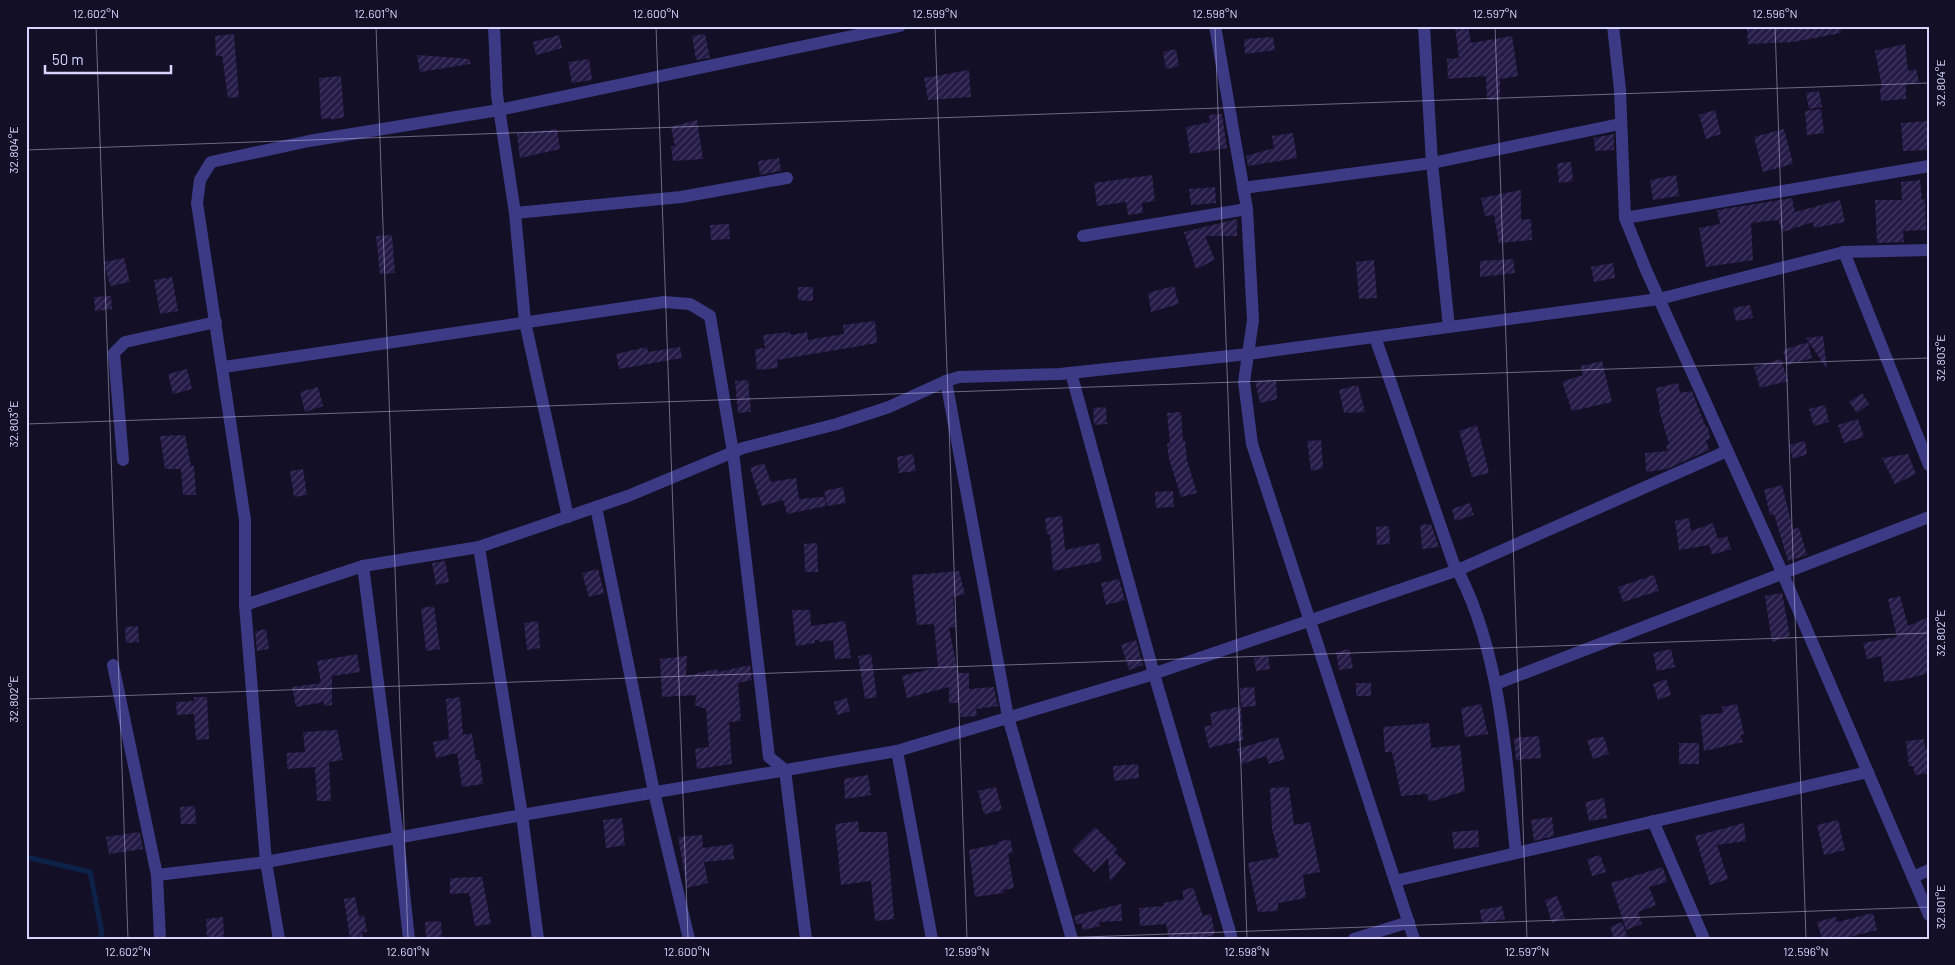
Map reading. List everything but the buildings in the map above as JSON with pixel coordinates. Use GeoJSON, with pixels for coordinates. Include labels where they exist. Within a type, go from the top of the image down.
{"type":"FeatureCollection","features":[{"type":"Feature","properties":{"kind":"street"},"geometry":{"type":"LineString","coordinates":[[494,26],[499,110],[515,213],[525,322],[568,517]]}},
{"type":"Feature","properties":{"kind":"street"},"geometry":{"type":"LineString","coordinates":[[279,939],[266,862],[245,605],[246,520],[224,367],[197,203],[200,180],[211,162],[309,141],[499,110],[900,26]]}},
{"type":"Feature","properties":{"kind":"street"},"geometry":{"type":"LineString","coordinates":[[1214,26],[1247,209],[1253,320],[1244,382],[1252,444],[1414,939]]}},
{"type":"Feature","properties":{"kind":"street"},"geometry":{"type":"LineString","coordinates":[[1424,26],[1432,163],[1449,327]]}},
{"type":"Feature","properties":{"kind":"street"},"geometry":{"type":"LineString","coordinates":[[1613,26],[1620,90],[1625,218],[1659,299],[1782,572],[1929,915]]}},
{"type":"Feature","properties":{"kind":"street"},"geometry":{"type":"LineString","coordinates":[[1243,188],[1432,163],[1620,124]]}},
{"type":"Feature","properties":{"kind":"street"},"geometry":{"type":"LineString","coordinates":[[1625,218],[1929,166]]}},
{"type":"Feature","properties":{"kind":"street"},"geometry":{"type":"LineString","coordinates":[[515,213],[681,197],[787,178]]}},
{"type":"Feature","properties":{"kind":"street"},"geometry":{"type":"LineString","coordinates":[[1083,236],[1247,209]]}},
{"type":"Feature","properties":{"kind":"street"},"geometry":{"type":"LineString","coordinates":[[245,605],[364,566],[479,547],[628,496],[733,452],[889,407],[959,377],[1071,373],[1248,354],[1659,299],[1844,252],[1929,250]]}},
{"type":"Feature","properties":{"kind":"street"},"geometry":{"type":"LineString","coordinates":[[1844,252],[1929,465]]}},
{"type":"Feature","properties":{"kind":"street"},"geometry":{"type":"LineString","coordinates":[[224,367],[664,302],[690,304],[710,316],[733,452],[769,757],[785,770],[806,939]]}},
{"type":"Feature","properties":{"kind":"street"},"geometry":{"type":"LineString","coordinates":[[123,460],[114,353],[125,342],[216,322]]}},
{"type":"Feature","properties":{"kind":"street"},"geometry":{"type":"LineString","coordinates":[[1375,337],[1458,570],[1467,586],[1496,684],[1516,853]]}},
{"type":"Feature","properties":{"kind":"street"},"geometry":{"type":"LineString","coordinates":[[1071,373],[1154,674],[1232,939]]}},
{"type":"Feature","properties":{"kind":"street"},"geometry":{"type":"LineString","coordinates":[[946,381],[1008,718],[1072,939]]}},
{"type":"Feature","properties":{"kind":"street"},"geometry":{"type":"LineString","coordinates":[[157,875],[266,862],[522,815],[897,751],[1154,674],[1458,570],[1727,451]]}},
{"type":"Feature","properties":{"kind":"street"},"geometry":{"type":"LineString","coordinates":[[596,507],[654,792],[688,939]]}},
{"type":"Feature","properties":{"kind":"street"},"geometry":{"type":"LineString","coordinates":[[1496,684],[1782,572],[1929,517]]}},
{"type":"Feature","properties":{"kind":"street"},"geometry":{"type":"LineString","coordinates":[[479,547],[522,815],[538,939]]}},
{"type":"Feature","properties":{"kind":"street"},"geometry":{"type":"LineString","coordinates":[[364,566],[398,838],[408,939]]}},
{"type":"Feature","properties":{"kind":"street"},"geometry":{"type":"LineString","coordinates":[[113,665],[157,875],[160,939]]}},
{"type":"Feature","properties":{"kind":"street"},"geometry":{"type":"LineString","coordinates":[[897,751],[932,939]]}},
{"type":"Feature","properties":{"kind":"street"},"geometry":{"type":"LineString","coordinates":[[1395,881],[1868,772]]}},
{"type":"Feature","properties":{"kind":"street"},"geometry":{"type":"LineString","coordinates":[[1653,821],[1704,939]]}},
{"type":"Feature","properties":{"kind":"street"},"geometry":{"type":"LineString","coordinates":[[1913,876],[1929,870]]}},
{"type":"Feature","properties":{"kind":"street"},"geometry":{"type":"LineString","coordinates":[[1354,939],[1409,922]]}},
{"type":"Feature","properties":{"kind":"waterway"},"geometry":{"type":"LineString","coordinates":[[26,857],[90,872],[102,933],[100,939]]}}]}
